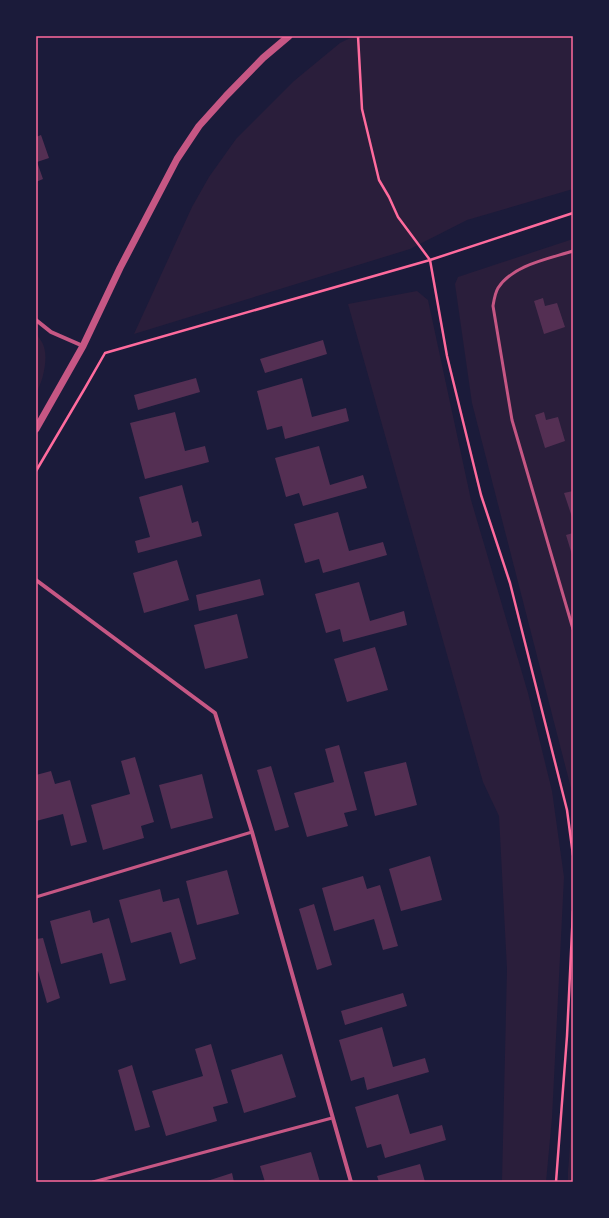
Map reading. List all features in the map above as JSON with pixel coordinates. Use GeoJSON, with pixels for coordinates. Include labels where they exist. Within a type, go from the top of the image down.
{"type":"FeatureCollection","features":[{"type":"Feature","properties":{"kind":"street"},"geometry":{"type":"LineString","coordinates":[[36,429],[83,346],[120,268],[174,166],[199,126],[263,58],[289,36]]}},
{"type":"Feature","properties":{"kind":"street"},"geometry":{"type":"LineString","coordinates":[[36,320],[51,332],[83,346]]}},
{"type":"Feature","properties":{"kind":"street"},"geometry":{"type":"LineString","coordinates":[[36,580],[215,712],[252,832],[351,1182]]}},
{"type":"Feature","properties":{"kind":"lane"},"geometry":{"type":"LineString","coordinates":[[573,251],[520,268],[506,278],[497,289],[493,306],[512,420],[573,629]]}},
{"type":"Feature","properties":{"kind":"lane"},"geometry":{"type":"LineString","coordinates":[[36,897],[252,832]]}},
{"type":"Feature","properties":{"kind":"lane"},"geometry":{"type":"LineString","coordinates":[[93,1182],[332,1118]]}},
{"type":"Feature","properties":{"kind":"path"},"geometry":{"type":"LineString","coordinates":[[358,36],[362,109],[379,180],[398,217],[430,260],[447,356],[481,495],[510,583],[567,810],[573,855]]}},
{"type":"Feature","properties":{"kind":"path"},"geometry":{"type":"LineString","coordinates":[[36,471],[104,354],[430,260],[573,213]]}},
{"type":"Feature","properties":{"kind":"path"},"geometry":{"type":"LineString","coordinates":[[556,1182],[567,1036],[573,911]]}},
{"type":"Feature","properties":{"kind":"shaded area"},"geometry":{"type":"Polygon","coordinates":[[[354,36],[573,36],[573,189],[467,220],[410,249],[134,334],[192,207],[209,177],[236,139],[294,81],[340,43],[354,36]]]}},
{"type":"Feature","properties":{"kind":"shaded area"},"geometry":{"type":"Polygon","coordinates":[[[573,239],[573,796],[472,403],[455,284],[458,277],[573,239]]]}},
{"type":"Feature","properties":{"kind":"shaded area"},"geometry":{"type":"Polygon","coordinates":[[[417,291],[428,300],[471,500],[528,693],[552,791],[564,877],[552,1118],[546,1182],[502,1182],[507,969],[499,816],[483,782],[348,304],[417,291]]]}},
{"type":"Feature","properties":{"kind":"shaded area"},"geometry":{"type":"Polygon","coordinates":[[[36,333],[42,341],[45,352],[45,364],[43,377],[36,393],[36,333]]]}},
{"type":"Feature","properties":{"kind":"shaded area"},"geometry":{"type":"Polygon","coordinates":[[[573,1104],[573,1182],[568,1182],[568,1172],[573,1104]]]}},
{"type":"Feature","properties":{"kind":"building"},"geometry":{"type":"Polygon","coordinates":[[[41,135],[49,158],[37,162],[43,179],[36,182],[36,137],[41,135]]]}},
{"type":"Feature","properties":{"kind":"building"},"geometry":{"type":"Polygon","coordinates":[[[543,298],[545,306],[557,303],[565,327],[544,334],[534,301],[543,298]]]}},
{"type":"Feature","properties":{"kind":"building"},"geometry":{"type":"Polygon","coordinates":[[[323,340],[327,354],[265,373],[260,359],[323,340]]]}},
{"type":"Feature","properties":{"kind":"building"},"geometry":{"type":"Polygon","coordinates":[[[196,378],[200,392],[138,410],[134,395],[196,378]]]}},
{"type":"Feature","properties":{"kind":"building"},"geometry":{"type":"Polygon","coordinates":[[[302,378],[312,417],[346,408],[349,421],[285,439],[282,426],[267,430],[257,391],[302,378]]]}},
{"type":"Feature","properties":{"kind":"building"},"geometry":{"type":"Polygon","coordinates":[[[175,412],[185,451],[205,446],[209,462],[145,479],[130,423],[175,412]]]}},
{"type":"Feature","properties":{"kind":"building"},"geometry":{"type":"Polygon","coordinates":[[[544,412],[546,420],[558,417],[565,441],[545,448],[535,415],[544,412]]]}},
{"type":"Feature","properties":{"kind":"building"},"geometry":{"type":"Polygon","coordinates":[[[319,446],[330,485],[363,475],[367,488],[303,506],[299,493],[286,497],[275,458],[319,446]]]}},
{"type":"Feature","properties":{"kind":"building"},"geometry":{"type":"Polygon","coordinates":[[[182,485],[192,523],[198,521],[202,536],[138,553],[135,541],[150,537],[139,497],[182,485]]]}},
{"type":"Feature","properties":{"kind":"building"},"geometry":{"type":"Polygon","coordinates":[[[573,491],[573,517],[572,517],[564,493],[573,491]]]}},
{"type":"Feature","properties":{"kind":"building"},"geometry":{"type":"Polygon","coordinates":[[[338,512],[349,551],[383,542],[387,555],[323,573],[319,559],[305,563],[294,524],[338,512]]]}},
{"type":"Feature","properties":{"kind":"building"},"geometry":{"type":"Polygon","coordinates":[[[573,533],[573,558],[566,535],[573,533]]]}},
{"type":"Feature","properties":{"kind":"building"},"geometry":{"type":"Polygon","coordinates":[[[177,560],[189,600],[144,613],[133,573],[177,560]]]}},
{"type":"Feature","properties":{"kind":"building"},"geometry":{"type":"Polygon","coordinates":[[[260,579],[264,595],[199,611],[196,595],[260,579]]]}},
{"type":"Feature","properties":{"kind":"building"},"geometry":{"type":"Polygon","coordinates":[[[359,582],[370,621],[404,611],[407,625],[343,642],[340,629],[326,633],[315,594],[359,582]]]}},
{"type":"Feature","properties":{"kind":"building"},"geometry":{"type":"Polygon","coordinates":[[[237,614],[248,658],[205,669],[194,625],[237,614]]]}},
{"type":"Feature","properties":{"kind":"building"},"geometry":{"type":"Polygon","coordinates":[[[375,647],[388,690],[347,702],[334,659],[375,647]]]}},
{"type":"Feature","properties":{"kind":"building"},"geometry":{"type":"Polygon","coordinates":[[[339,745],[357,810],[344,813],[348,826],[307,837],[294,793],[334,782],[325,749],[339,745]]]}},
{"type":"Feature","properties":{"kind":"building"},"geometry":{"type":"Polygon","coordinates":[[[135,757],[154,822],[141,826],[144,838],[103,850],[91,805],[130,794],[121,761],[135,757]]]}},
{"type":"Feature","properties":{"kind":"building"},"geometry":{"type":"Polygon","coordinates":[[[406,762],[417,805],[375,816],[364,772],[406,762]]]}},
{"type":"Feature","properties":{"kind":"building"},"geometry":{"type":"Polygon","coordinates":[[[271,766],[289,827],[275,831],[257,770],[271,766]]]}},
{"type":"Feature","properties":{"kind":"building"},"geometry":{"type":"Polygon","coordinates":[[[51,771],[55,784],[70,780],[87,842],[71,846],[63,814],[36,821],[36,775],[51,771]]]}},
{"type":"Feature","properties":{"kind":"building"},"geometry":{"type":"Polygon","coordinates":[[[202,774],[213,818],[171,829],[159,785],[202,774]]]}},
{"type":"Feature","properties":{"kind":"building"},"geometry":{"type":"Polygon","coordinates":[[[430,856],[442,900],[401,911],[389,869],[430,856]]]}},
{"type":"Feature","properties":{"kind":"building"},"geometry":{"type":"Polygon","coordinates":[[[227,870],[239,914],[197,925],[186,881],[227,870]]]}},
{"type":"Feature","properties":{"kind":"building"},"geometry":{"type":"Polygon","coordinates":[[[363,876],[367,889],[380,885],[398,946],[383,950],[374,919],[334,931],[322,888],[363,876]]]}},
{"type":"Feature","properties":{"kind":"building"},"geometry":{"type":"Polygon","coordinates":[[[160,889],[163,902],[179,898],[196,959],[180,964],[171,932],[131,943],[119,900],[160,889]]]}},
{"type":"Feature","properties":{"kind":"building"},"geometry":{"type":"Polygon","coordinates":[[[314,904],[332,965],[317,970],[299,909],[314,904]]]}},
{"type":"Feature","properties":{"kind":"building"},"geometry":{"type":"Polygon","coordinates":[[[90,910],[93,923],[109,918],[126,980],[110,984],[102,953],[61,964],[50,921],[90,910]]]}},
{"type":"Feature","properties":{"kind":"building"},"geometry":{"type":"Polygon","coordinates":[[[43,938],[60,998],[47,1003],[38,971],[36,972],[36,939],[43,938]]]}},
{"type":"Feature","properties":{"kind":"building"},"geometry":{"type":"Polygon","coordinates":[[[403,993],[407,1006],[345,1025],[341,1011],[403,993]]]}},
{"type":"Feature","properties":{"kind":"building"},"geometry":{"type":"Polygon","coordinates":[[[382,1027],[393,1067],[425,1058],[429,1072],[367,1090],[364,1077],[351,1081],[339,1040],[382,1027]]]}},
{"type":"Feature","properties":{"kind":"building"},"geometry":{"type":"Polygon","coordinates":[[[211,1044],[228,1103],[213,1107],[217,1121],[166,1136],[152,1091],[203,1076],[195,1049],[211,1044]]]}},
{"type":"Feature","properties":{"kind":"building"},"geometry":{"type":"Polygon","coordinates":[[[282,1054],[296,1097],[244,1113],[231,1070],[282,1054]]]}},
{"type":"Feature","properties":{"kind":"building"},"geometry":{"type":"Polygon","coordinates":[[[132,1065],[150,1127],[135,1131],[118,1070],[132,1065]]]}},
{"type":"Feature","properties":{"kind":"building"},"geometry":{"type":"Polygon","coordinates":[[[398,1094],[410,1134],[442,1125],[446,1140],[385,1158],[381,1144],[367,1148],[355,1107],[398,1094]]]}},
{"type":"Feature","properties":{"kind":"building"},"geometry":{"type":"Polygon","coordinates":[[[311,1152],[320,1182],[265,1182],[260,1166],[311,1152]]]}},
{"type":"Feature","properties":{"kind":"building"},"geometry":{"type":"Polygon","coordinates":[[[420,1164],[425,1182],[379,1182],[377,1176],[420,1164]]]}},
{"type":"Feature","properties":{"kind":"building"},"geometry":{"type":"Polygon","coordinates":[[[232,1173],[234,1182],[204,1182],[232,1173]]]}}]}
